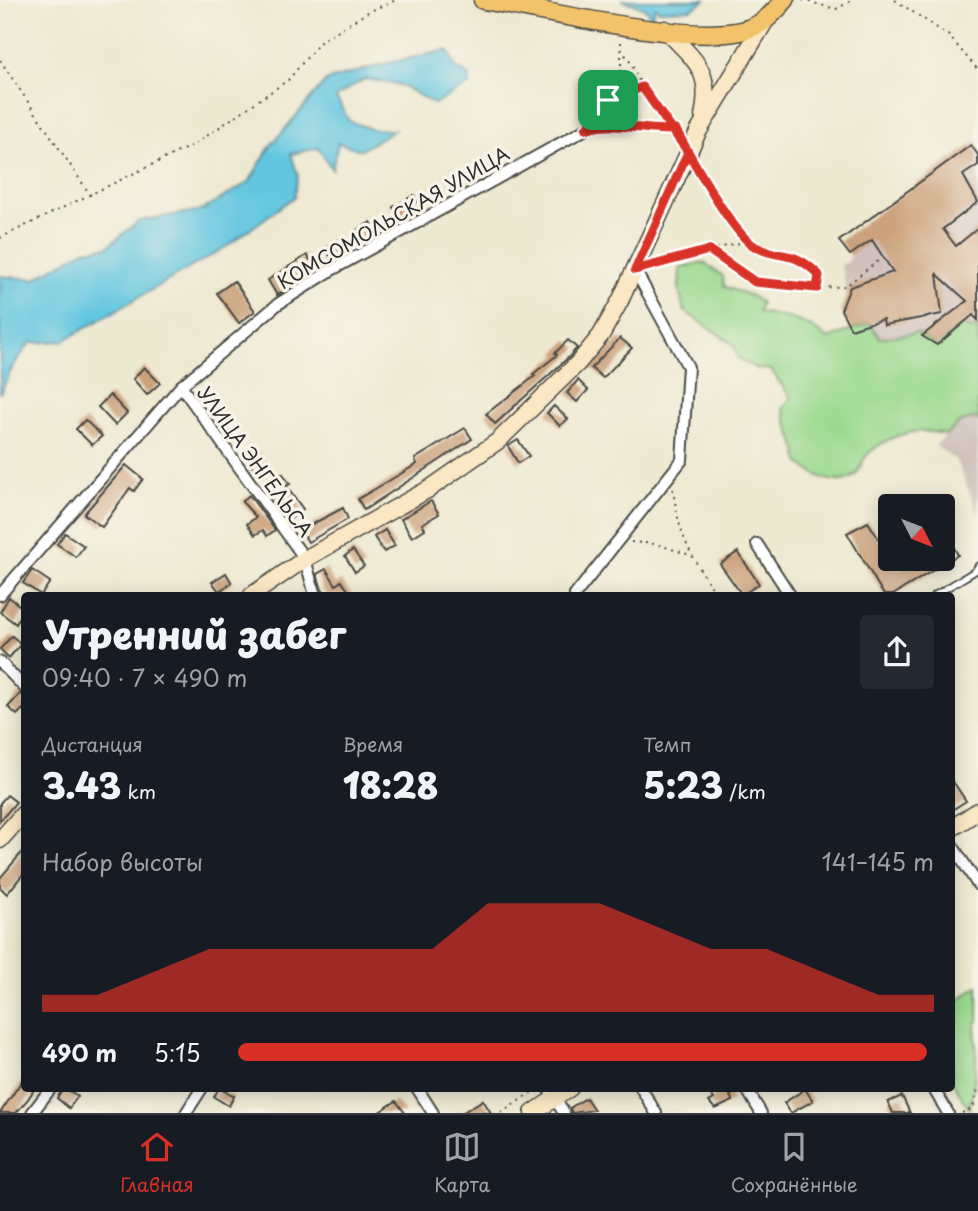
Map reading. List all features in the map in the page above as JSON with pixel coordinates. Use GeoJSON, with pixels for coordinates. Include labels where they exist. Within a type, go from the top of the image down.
{"type":"FeatureCollection","features":[{"type":"Feature","properties":{"kind":"main road"},"geometry":{"type":"LineString","coordinates":[[483,0],[618,23],[725,34],[750,29],[766,20],[785,0]]}},
{"type":"Feature","properties":{"kind":"street"},"geometry":{"type":"LineString","coordinates":[[256,592],[305,559],[429,489],[498,441],[548,394],[601,335],[635,270],[698,132],[766,20]]}},
{"type":"Feature","properties":{"kind":"street"},"geometry":{"type":"LineString","coordinates":[[665,29],[695,60],[704,75],[707,93],[698,132]]}},
{"type":"Feature","properties":{"kind":"street","name":"КОМСОМОЛЬСКАЯ УЛИЦА"},"geometry":{"type":"LineString","coordinates":[[0,595],[181,386],[278,304],[586,129]]}},
{"type":"Feature","properties":{"kind":"street"},"geometry":{"type":"LineString","coordinates":[[577,592],[682,460],[688,367],[635,270]]}},
{"type":"Feature","properties":{"kind":"street","name":"УЛИЦА ЭНГЕЛЬСА"},"geometry":{"type":"LineString","coordinates":[[181,386],[305,559],[314,592]]}},
{"type":"Feature","properties":{"kind":"street"},"geometry":{"type":"LineString","coordinates":[[757,544],[788,592]]}},
{"type":"Feature","properties":{"kind":"street"},"geometry":{"type":"LineString","coordinates":[[0,662],[21,684]]}},
{"type":"Feature","properties":{"kind":"street"},"geometry":{"type":"LineString","coordinates":[[955,826],[978,811]]}},
{"type":"Feature","properties":{"kind":"street"},"geometry":{"type":"LineString","coordinates":[[0,840],[21,816]]}},
{"type":"Feature","properties":{"kind":"street"},"geometry":{"type":"LineString","coordinates":[[955,850],[978,885]]}},
{"type":"Feature","properties":{"kind":"street"},"geometry":{"type":"LineString","coordinates":[[32,1113],[48,1092]]}},
{"type":"Feature","properties":{"kind":"street"},"geometry":{"type":"LineString","coordinates":[[186,1113],[199,1092]]}},
{"type":"Feature","properties":{"kind":"street"},"geometry":{"type":"LineString","coordinates":[[420,1092],[433,1113]]}},
{"type":"Feature","properties":{"kind":"street"},"geometry":{"type":"LineString","coordinates":[[643,1092],[656,1113]]}},
{"type":"Feature","properties":{"kind":"street"},"geometry":{"type":"LineString","coordinates":[[748,1092],[761,1113]]}},
{"type":"Feature","properties":{"kind":"street"},"geometry":{"type":"LineString","coordinates":[[935,1092],[948,1113]]}},
{"type":"Feature","properties":{"kind":"street"},"geometry":{"type":"LineString","coordinates":[[533,1113],[552,1094],[565,1113]]}},
{"type":"Feature","properties":{"kind":"lane"},"geometry":{"type":"LineString","coordinates":[[939,592],[975,571],[978,566]]}},
{"type":"Feature","properties":{"kind":"path"},"geometry":{"type":"LineString","coordinates":[[0,239],[195,144],[288,80],[321,41],[368,12],[396,0]]}},
{"type":"Feature","properties":{"kind":"path"},"geometry":{"type":"LineString","coordinates":[[802,0],[836,9],[853,0]]}},
{"type":"Feature","properties":{"kind":"path"},"geometry":{"type":"LineString","coordinates":[[895,0],[949,36],[978,70]]}},
{"type":"Feature","properties":{"kind":"path"},"geometry":{"type":"LineString","coordinates":[[618,23],[621,49],[618,96],[628,126]]}},
{"type":"Feature","properties":{"kind":"path"},"geometry":{"type":"LineString","coordinates":[[621,49],[642,87],[676,130],[711,190],[754,247]]}},
{"type":"Feature","properties":{"kind":"path"},"geometry":{"type":"LineString","coordinates":[[0,60],[91,196]]}},
{"type":"Feature","properties":{"kind":"path"},"geometry":{"type":"LineString","coordinates":[[586,129],[608,100],[642,87]]}},
{"type":"Feature","properties":{"kind":"path"},"geometry":{"type":"LineString","coordinates":[[586,129],[610,123],[676,130]]}},
{"type":"Feature","properties":{"kind":"path"},"geometry":{"type":"LineString","coordinates":[[635,270],[739,243],[802,258],[819,275],[817,288]]}},
{"type":"Feature","properties":{"kind":"path"},"geometry":{"type":"LineString","coordinates":[[709,250],[755,282],[817,288],[846,286],[879,260]]}},
{"type":"Feature","properties":{"kind":"path"},"geometry":{"type":"LineString","coordinates":[[671,474],[677,526],[691,555],[715,592]]}},
{"type":"Feature","properties":{"kind":"path"},"geometry":{"type":"LineString","coordinates":[[618,541],[656,544],[691,555]]}},
{"type":"Feature","properties":{"kind":"path"},"geometry":{"type":"LineString","coordinates":[[962,1113],[973,1108],[978,1089]]}},
{"type":"Feature","properties":{"kind":"path"},"geometry":{"type":"LineString","coordinates":[[502,1113],[532,1092]]}},
{"type":"Feature","properties":{"kind":"shaded area"},"geometry":{"type":"Polygon","coordinates":[[[978,140],[978,328],[937,345],[917,333],[880,338],[841,310],[847,292],[841,265],[848,262],[850,256],[839,241],[978,140]]]}},
{"type":"Feature","properties":{"kind":"shaded area"},"geometry":{"type":"Polygon","coordinates":[[[975,418],[978,420],[978,513],[956,460],[935,446],[959,423],[975,418]]]}},
{"type":"Feature","properties":{"kind":"green space"},"geometry":{"type":"Polygon","coordinates":[[[703,262],[723,276],[724,286],[761,303],[758,312],[804,323],[828,339],[869,323],[880,338],[917,333],[937,345],[963,325],[971,330],[978,328],[978,420],[975,418],[959,423],[946,435],[925,431],[894,437],[867,455],[858,472],[849,479],[834,481],[818,476],[799,462],[783,408],[791,398],[771,370],[755,368],[738,358],[733,344],[684,311],[679,289],[680,268],[703,262]]]}},
{"type":"Feature","properties":{"kind":"green space"},"geometry":{"type":"Polygon","coordinates":[[[978,986],[975,1068],[969,1109],[955,1086],[955,1002],[978,986]]]}},
{"type":"Feature","properties":{"kind":"water"},"geometry":{"type":"Polygon","coordinates":[[[622,0],[705,0],[691,9],[659,10],[655,7],[651,18],[645,8],[622,0]]]}},
{"type":"Feature","properties":{"kind":"water"},"geometry":{"type":"Polygon","coordinates":[[[448,50],[455,67],[469,75],[470,84],[434,104],[401,85],[364,79],[336,97],[349,121],[371,129],[394,130],[361,150],[338,143],[332,169],[318,148],[291,154],[298,176],[294,197],[226,247],[63,341],[30,343],[13,366],[0,394],[0,276],[34,279],[85,250],[107,247],[139,221],[202,210],[249,182],[271,145],[326,81],[384,64],[448,50]]]}},
{"type":"Feature","properties":{"kind":"building"},"geometry":{"type":"Polygon","coordinates":[[[971,145],[978,155],[978,165],[963,175],[978,202],[943,229],[956,246],[978,228],[978,320],[973,315],[937,345],[922,336],[967,301],[937,274],[942,314],[884,325],[883,319],[851,329],[841,310],[850,287],[893,272],[872,240],[850,255],[839,241],[971,145]]]}},
{"type":"Feature","properties":{"kind":"building"},"geometry":{"type":"Polygon","coordinates":[[[414,195],[423,210],[402,222],[393,207],[414,195]]]}},
{"type":"Feature","properties":{"kind":"building"},"geometry":{"type":"Polygon","coordinates":[[[371,222],[378,235],[365,243],[357,230],[371,222]]]}},
{"type":"Feature","properties":{"kind":"building"},"geometry":{"type":"Polygon","coordinates":[[[338,240],[347,253],[333,260],[325,249],[338,240]]]}},
{"type":"Feature","properties":{"kind":"building"},"geometry":{"type":"Polygon","coordinates":[[[307,255],[317,270],[277,295],[268,280],[307,255]]]}},
{"type":"Feature","properties":{"kind":"building"},"geometry":{"type":"Polygon","coordinates":[[[234,281],[255,311],[239,323],[217,293],[234,281]]]}},
{"type":"Feature","properties":{"kind":"building"},"geometry":{"type":"Polygon","coordinates":[[[620,338],[632,348],[603,378],[591,368],[620,338]]]}},
{"type":"Feature","properties":{"kind":"building"},"geometry":{"type":"Polygon","coordinates":[[[568,340],[577,348],[495,424],[486,414],[535,376],[533,374],[557,355],[555,353],[568,340]]]}},
{"type":"Feature","properties":{"kind":"building"},"geometry":{"type":"Polygon","coordinates":[[[144,367],[160,383],[147,395],[133,379],[144,367]]]}},
{"type":"Feature","properties":{"kind":"building"},"geometry":{"type":"Polygon","coordinates":[[[578,380],[588,390],[577,402],[567,393],[578,380]]]}},
{"type":"Feature","properties":{"kind":"building"},"geometry":{"type":"Polygon","coordinates":[[[110,395],[127,413],[115,425],[98,407],[110,395]]]}},
{"type":"Feature","properties":{"kind":"building"},"geometry":{"type":"Polygon","coordinates":[[[554,406],[568,419],[560,426],[547,413],[554,406]]]}},
{"type":"Feature","properties":{"kind":"building"},"geometry":{"type":"Polygon","coordinates":[[[85,420],[102,436],[92,445],[76,429],[85,420]]]}},
{"type":"Feature","properties":{"kind":"building"},"geometry":{"type":"Polygon","coordinates":[[[465,428],[472,439],[364,510],[358,499],[417,464],[415,459],[465,428]]]}},
{"type":"Feature","properties":{"kind":"building"},"geometry":{"type":"Polygon","coordinates":[[[518,440],[529,456],[518,463],[508,446],[518,440]]]}},
{"type":"Feature","properties":{"kind":"building"},"geometry":{"type":"Polygon","coordinates":[[[258,451],[265,461],[255,469],[247,459],[258,451]]]}},
{"type":"Feature","properties":{"kind":"building"},"geometry":{"type":"Polygon","coordinates":[[[126,465],[143,479],[134,491],[130,488],[102,527],[84,514],[126,465]]]}},
{"type":"Feature","properties":{"kind":"building"},"geometry":{"type":"Polygon","coordinates":[[[282,473],[290,484],[286,486],[303,509],[291,518],[266,485],[282,473]]]}},
{"type":"Feature","properties":{"kind":"building"},"geometry":{"type":"Polygon","coordinates":[[[249,495],[275,530],[267,536],[263,530],[255,535],[247,524],[256,517],[242,502],[249,495]]]}},
{"type":"Feature","properties":{"kind":"building"},"geometry":{"type":"Polygon","coordinates":[[[431,501],[439,514],[422,524],[425,529],[412,537],[401,519],[431,501]]]}},
{"type":"Feature","properties":{"kind":"building"},"geometry":{"type":"Polygon","coordinates":[[[343,508],[348,519],[308,542],[301,530],[343,508]]]}},
{"type":"Feature","properties":{"kind":"building"},"geometry":{"type":"Polygon","coordinates":[[[868,522],[878,538],[878,571],[932,571],[898,592],[882,592],[847,533],[868,522]]]}},
{"type":"Feature","properties":{"kind":"building"},"geometry":{"type":"Polygon","coordinates":[[[385,530],[395,546],[384,552],[374,537],[385,530]]]}},
{"type":"Feature","properties":{"kind":"building"},"geometry":{"type":"Polygon","coordinates":[[[65,533],[84,546],[76,557],[57,544],[65,533]]]}},
{"type":"Feature","properties":{"kind":"building"},"geometry":{"type":"Polygon","coordinates":[[[353,550],[364,566],[355,572],[345,556],[353,550]]]}},
{"type":"Feature","properties":{"kind":"building"},"geometry":{"type":"Polygon","coordinates":[[[738,552],[759,584],[747,592],[740,592],[720,564],[738,552]]]}},
{"type":"Feature","properties":{"kind":"building"},"geometry":{"type":"Polygon","coordinates":[[[326,569],[336,585],[341,581],[350,592],[325,592],[322,590],[317,574],[326,569]]]}},
{"type":"Feature","properties":{"kind":"building"},"geometry":{"type":"Polygon","coordinates":[[[32,570],[50,582],[43,592],[36,592],[23,583],[32,570]]]}},
{"type":"Feature","properties":{"kind":"building"},"geometry":{"type":"Polygon","coordinates":[[[226,573],[232,583],[219,591],[212,582],[226,573]]]}},
{"type":"Feature","properties":{"kind":"building"},"geometry":{"type":"Polygon","coordinates":[[[9,597],[21,607],[21,615],[16,624],[0,612],[9,597]]]}},
{"type":"Feature","properties":{"kind":"building"},"geometry":{"type":"Polygon","coordinates":[[[12,636],[21,644],[9,658],[0,649],[12,636]]]}},
{"type":"Feature","properties":{"kind":"building"},"geometry":{"type":"Polygon","coordinates":[[[21,694],[21,711],[17,715],[8,707],[21,694]]]}},
{"type":"Feature","properties":{"kind":"building"},"geometry":{"type":"Polygon","coordinates":[[[955,784],[966,801],[955,808],[955,784]]]}},
{"type":"Feature","properties":{"kind":"building"},"geometry":{"type":"Polygon","coordinates":[[[7,795],[16,802],[0,821],[0,803],[7,795]]]}},
{"type":"Feature","properties":{"kind":"building"},"geometry":{"type":"Polygon","coordinates":[[[21,854],[21,877],[7,894],[0,887],[0,878],[21,854]]]}},
{"type":"Feature","properties":{"kind":"building"},"geometry":{"type":"Polygon","coordinates":[[[21,1082],[21,1092],[32,1092],[16,1113],[0,1113],[21,1082]]]}},
{"type":"Feature","properties":{"kind":"building"},"geometry":{"type":"Polygon","coordinates":[[[61,1092],[71,1092],[78,1096],[69,1108],[57,1098],[61,1092]]]}},
{"type":"Feature","properties":{"kind":"building"},"geometry":{"type":"Polygon","coordinates":[[[217,1092],[226,1092],[234,1096],[229,1106],[214,1097],[217,1092]]]}},
{"type":"Feature","properties":{"kind":"building"},"geometry":{"type":"Polygon","coordinates":[[[709,1092],[736,1092],[730,1096],[733,1101],[715,1109],[709,1102],[714,1099],[709,1092]]]}},
{"type":"Feature","properties":{"kind":"building"},"geometry":{"type":"Polygon","coordinates":[[[800,1092],[807,1092],[813,1101],[791,1113],[784,1103],[800,1092]]]}},
{"type":"Feature","properties":{"kind":"building"},"geometry":{"type":"Polygon","coordinates":[[[902,1096],[910,1113],[893,1113],[888,1102],[902,1096]]]}},
{"type":"Feature","properties":{"kind":"building"},"geometry":{"type":"Polygon","coordinates":[[[586,1098],[594,1110],[572,1113],[570,1108],[586,1098]]]}},
{"type":"Feature","properties":{"kind":"building"},"geometry":{"type":"Polygon","coordinates":[[[483,1100],[491,1113],[462,1113],[483,1100]]]}},
{"type":"Feature","properties":{"kind":"building"},"geometry":{"type":"Polygon","coordinates":[[[396,1101],[405,1113],[378,1113],[396,1101]]]}},
{"type":"Feature","properties":{"kind":"route"},"geometry":{"type":"LineString","coordinates":[[608,100],[586,129],[610,123],[652,131],[676,130],[711,190],[754,247],[802,258],[819,275],[817,288],[755,282],[709,250],[635,270],[688,152],[676,130],[642,87],[608,100]]}}]}
